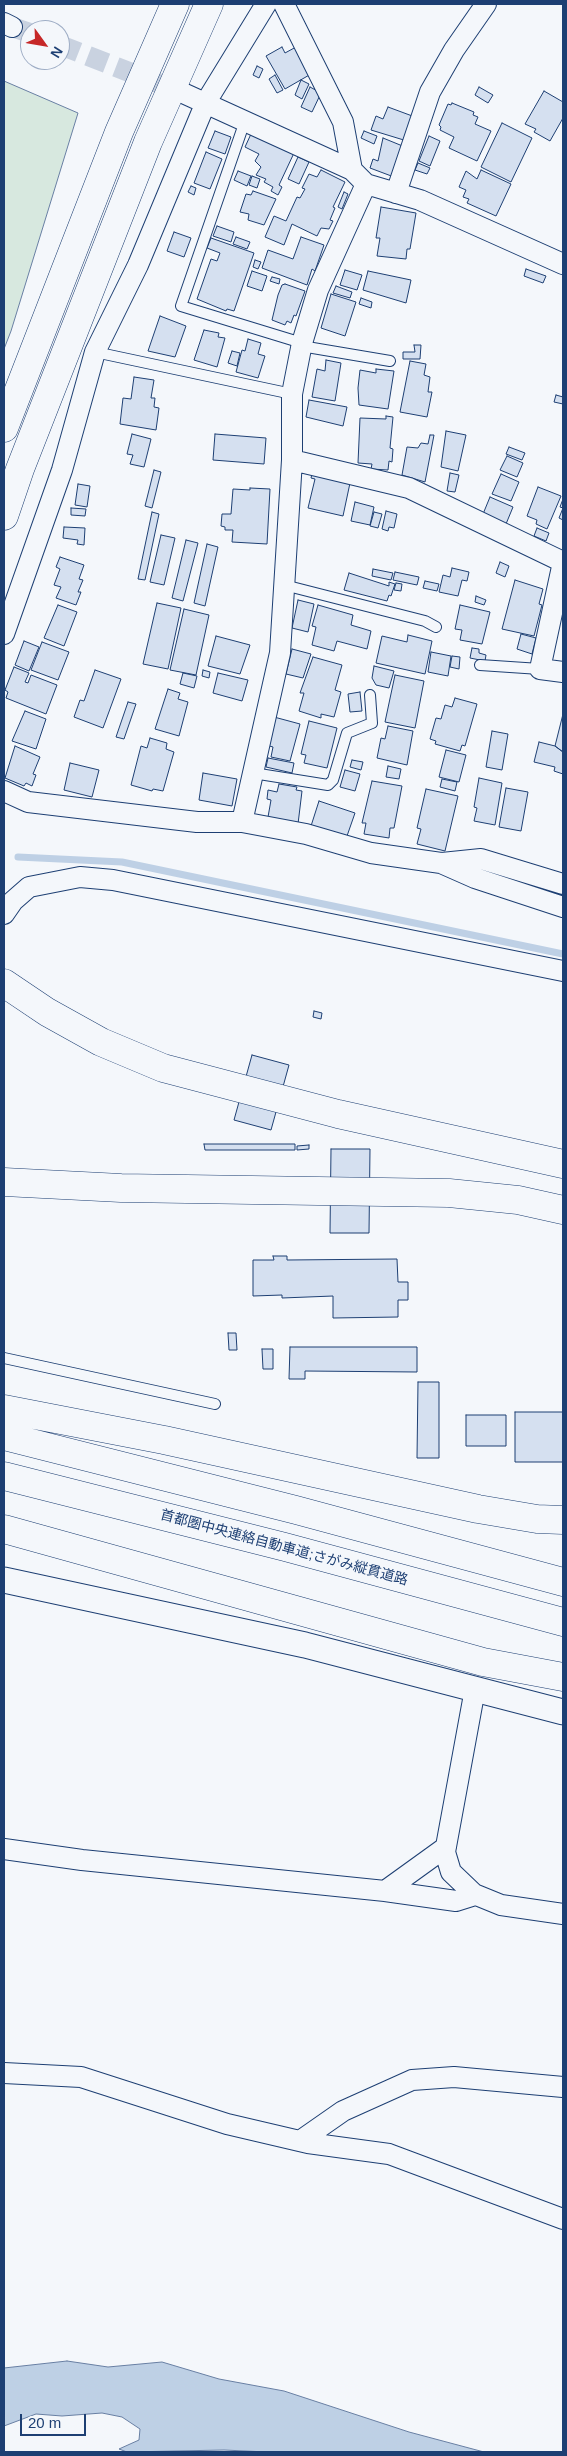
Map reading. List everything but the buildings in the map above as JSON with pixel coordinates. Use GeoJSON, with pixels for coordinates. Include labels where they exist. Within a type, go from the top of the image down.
{"type":"FeatureCollection","features":[{"type":"Feature","properties":{"kind":"highway"},"geometry":{"type":"LineString","coordinates":[[4,428],[119,132],[175,4]]}},
{"type":"Feature","properties":{"kind":"highway"},"geometry":{"type":"LineString","coordinates":[[4,516],[148,142],[210,4]]}},
{"type":"Feature","properties":{"kind":"highway"},"geometry":{"type":"LineString","coordinates":[[4,983],[46,1012],[101,1042],[163,1068],[338,1114],[563,1164]]}},
{"type":"Feature","properties":{"kind":"highway"},"geometry":{"type":"LineString","coordinates":[[4,1182],[130,1188],[450,1192],[486,1195],[560,1208]]}},
{"type":"Feature","properties":{"kind":"highway"},"geometry":{"type":"LineString","coordinates":[[4,1409],[173,1442],[478,1510],[537,1519],[563,1520]]}},
{"type":"Feature","properties":{"kind":"highway"},"geometry":{"type":"LineString","coordinates":[[4,1436],[296,1510],[563,1582]]}},
{"type":"Feature","properties":{"kind":"highway","name":"首都圏中央連絡自動車道;さがみ縦貫道路"},"geometry":{"type":"LineString","coordinates":[[4,1476],[285,1547],[563,1622]]}},
{"type":"Feature","properties":{"kind":"highway"},"geometry":{"type":"LineString","coordinates":[[4,1529],[484,1662],[563,1677]]}},
{"type":"Feature","properties":{"kind":"street"},"geometry":{"type":"LineString","coordinates":[[4,634],[62,470],[95,352],[138,265],[206,102],[266,4]]}},
{"type":"Feature","properties":{"kind":"street"},"geometry":{"type":"LineString","coordinates":[[242,822],[280,653],[292,460],[292,394],[301,344],[318,290],[359,177],[343,122],[284,4]]}},
{"type":"Feature","properties":{"kind":"street"},"geometry":{"type":"LineString","coordinates":[[396,193],[430,92],[454,50],[486,4]]}},
{"type":"Feature","properties":{"kind":"street"},"geometry":{"type":"LineString","coordinates":[[183,93],[245,120],[359,177],[396,193],[420,200],[563,264]]}},
{"type":"Feature","properties":{"kind":"street"},"geometry":{"type":"LineString","coordinates":[[292,460],[409,488],[563,562],[540,669],[563,672]]}},
{"type":"Feature","properties":{"kind":"street"},"geometry":{"type":"LineString","coordinates":[[4,790],[28,802],[197,822],[242,822],[306,834],[371,853],[441,863],[481,859],[563,884]]}},
{"type":"Feature","properties":{"kind":"street"},"geometry":{"type":"LineString","coordinates":[[441,863],[475,878],[563,907]]}},
{"type":"Feature","properties":{"kind":"street"},"geometry":{"type":"LineString","coordinates":[[4,914],[13,901],[29,887],[80,877],[113,880],[563,971]]}},
{"type":"Feature","properties":{"kind":"street"},"geometry":{"type":"LineString","coordinates":[[4,1580],[305,1645],[563,1712]]}},
{"type":"Feature","properties":{"kind":"street"},"geometry":{"type":"LineString","coordinates":[[475,1689],[444,1852],[451,1872],[476,1895],[501,1905],[563,1914]]}},
{"type":"Feature","properties":{"kind":"street"},"geometry":{"type":"LineString","coordinates":[[385,1891],[446,1847]]}},
{"type":"Feature","properties":{"kind":"street"},"geometry":{"type":"LineString","coordinates":[[4,1849],[82,1860],[385,1891],[456,1901],[476,1895]]}},
{"type":"Feature","properties":{"kind":"street"},"geometry":{"type":"LineString","coordinates":[[4,2073],[81,2078],[227,2124],[300,2141],[389,2154],[563,2219]]}},
{"type":"Feature","properties":{"kind":"street"},"geometry":{"type":"LineString","coordinates":[[300,2141],[343,2112],[412,2080],[454,2077],[563,2087]]}},
{"type":"Feature","properties":{"kind":"lane"},"geometry":{"type":"LineString","coordinates":[[245,120],[181,306],[301,344],[390,361]]}},
{"type":"Feature","properties":{"kind":"lane"},"geometry":{"type":"LineString","coordinates":[[95,352],[292,394]]}},
{"type":"Feature","properties":{"kind":"lane"},"geometry":{"type":"LineString","coordinates":[[284,585],[425,621],[436,627]]}},
{"type":"Feature","properties":{"kind":"lane"},"geometry":{"type":"LineString","coordinates":[[480,665],[540,669]]}},
{"type":"Feature","properties":{"kind":"lane"},"geometry":{"type":"LineString","coordinates":[[253,773],[328,785],[333,780],[347,733],[372,722],[370,695]]}},
{"type":"Feature","properties":{"kind":"lane"},"geometry":{"type":"LineString","coordinates":[[4,1358],[215,1404]]}},
{"type":"Feature","properties":{"kind":"shaded area"},"geometry":{"type":"Polygon","coordinates":[[[4,81],[78,113],[4,349],[4,81]]]}},
{"type":"Feature","properties":{"kind":"water"},"geometry":{"type":"Polygon","coordinates":[[[67,2361],[108,2367],[162,2362],[219,2379],[284,2391],[409,2432],[484,2452],[267,2452],[224,2450],[127,2452],[119,2449],[139,2440],[140,2429],[122,2417],[102,2413],[62,2416],[36,2414],[4,2426],[4,2368],[67,2361]]]}},
{"type":"Feature","properties":{"kind":"waterway"},"geometry":{"type":"LineString","coordinates":[[18,857],[122,862],[563,954]]}},
{"type":"Feature","properties":{"kind":"tunnel"},"geometry":{"type":"LineString","coordinates":[[12,27],[20,30]]}},
{"type":"Feature","properties":{"kind":"tunnel"},"geometry":{"type":"LineString","coordinates":[[70,49],[183,93]]}}]}
